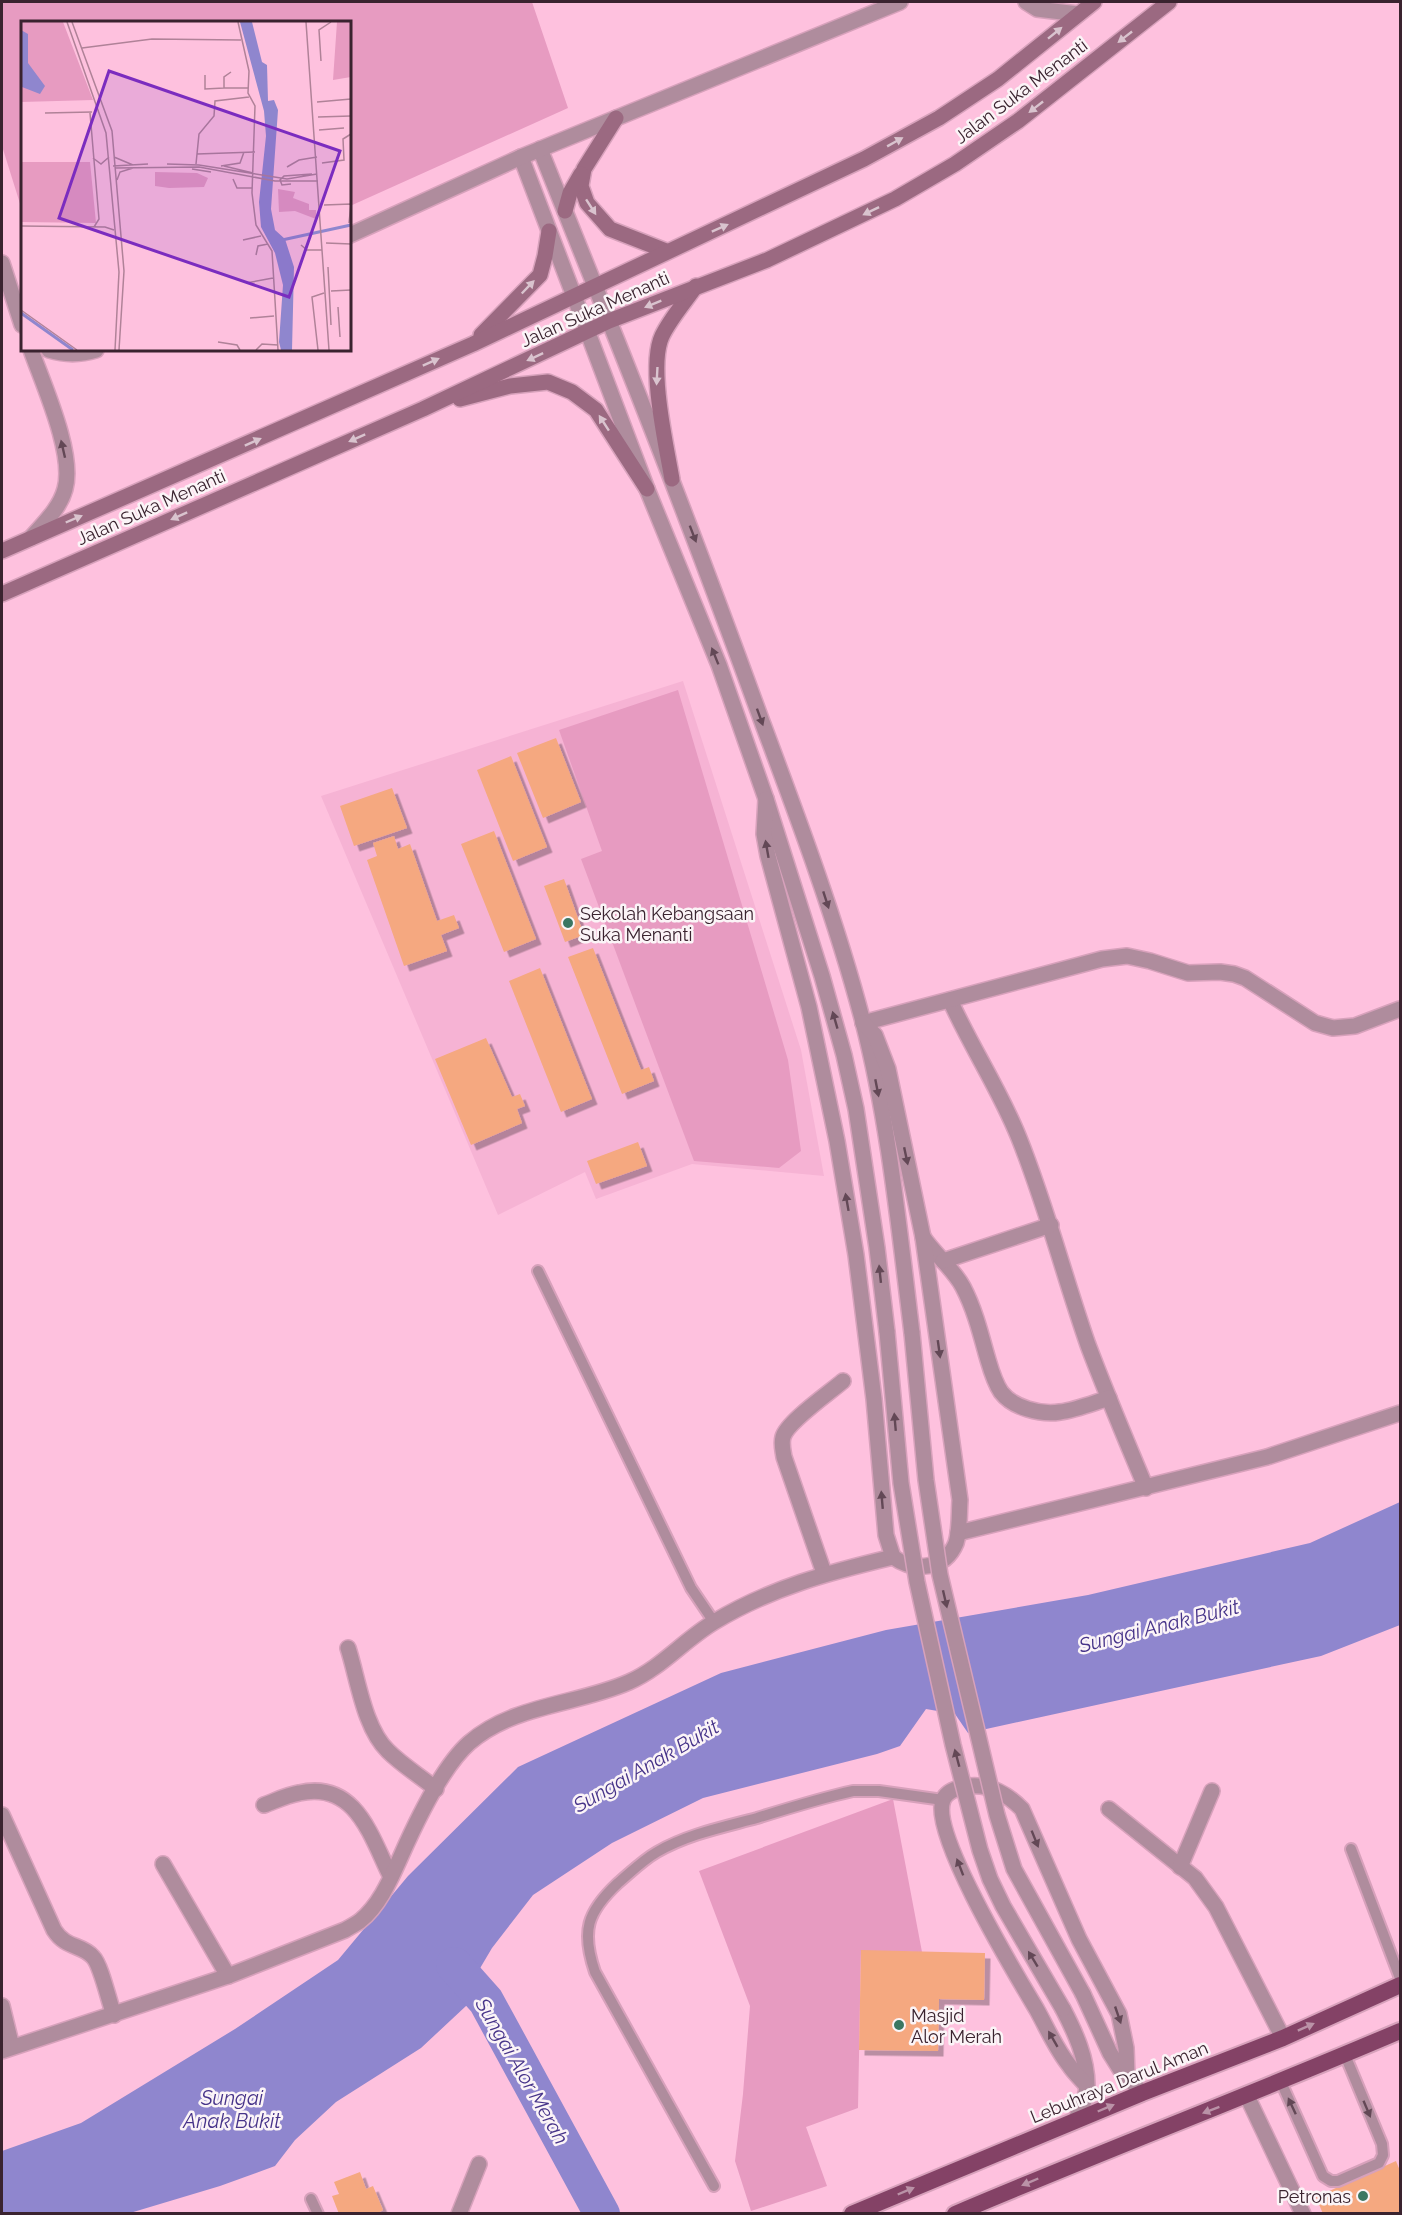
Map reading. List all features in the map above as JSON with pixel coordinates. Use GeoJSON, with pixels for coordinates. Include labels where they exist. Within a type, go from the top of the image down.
{"type":"FeatureCollection","features":[{"type":"Feature","properties":{"kind":"highway","name":"Lebuhraya Darul Aman"},"geometry":{"type":"LineString","coordinates":[[852,2214],[1142,2093],[1283,2038],[1401,1985]]}},
{"type":"Feature","properties":{"kind":"highway"},"geometry":{"type":"LineString","coordinates":[[955,2214],[1401,2031]]}},
{"type":"Feature","properties":{"kind":"main road","name":"Jalan Suka Menanti"},"geometry":{"type":"LineString","coordinates":[[2,551],[473,344],[666,251],[750,215],[864,159],[939,118],[998,79],[1094,2]]}},
{"type":"Feature","properties":{"kind":"main road","name":"Jalan Suka Menanti"},"geometry":{"type":"LineString","coordinates":[[2,594],[423,409],[609,321],[767,260],[895,199],[955,164],[1018,121],[1169,2]]}},
{"type":"Feature","properties":{"kind":"main road"},"geometry":{"type":"LineString","coordinates":[[565,211],[570,193],[616,118]]}},
{"type":"Feature","properties":{"kind":"main road"},"geometry":{"type":"LineString","coordinates":[[584,169],[581,186],[587,203],[600,220],[609,229],[621,235],[666,251]]}},
{"type":"Feature","properties":{"kind":"main road"},"geometry":{"type":"LineString","coordinates":[[473,344],[540,275],[546,256],[549,231]]}},
{"type":"Feature","properties":{"kind":"main road"},"geometry":{"type":"LineString","coordinates":[[672,479],[657,387],[658,352],[661,337],[696,286]]}},
{"type":"Feature","properties":{"kind":"main road"},"geometry":{"type":"LineString","coordinates":[[423,409],[510,386],[548,382],[572,392],[596,410],[647,489]]}},
{"type":"Feature","properties":{"kind":"street"},"geometry":{"type":"LineString","coordinates":[[351,235],[521,157],[900,2]]}},
{"type":"Feature","properties":{"kind":"street"},"geometry":{"type":"LineString","coordinates":[[1026,2],[1037,9],[1078,14]]}},
{"type":"Feature","properties":{"kind":"street"},"geometry":{"type":"LineString","coordinates":[[540,149],[672,479],[808,847],[863,1023],[888,1147],[912,1333],[926,1480],[940,1575],[1000,1824],[1014,1869],[1083,1994],[1110,2053],[1126,2076],[1142,2093]]}},
{"type":"Feature","properties":{"kind":"street"},"geometry":{"type":"LineString","coordinates":[[521,157],[647,489],[719,665],[766,799],[822,976],[856,1109],[875,1236],[901,1483],[917,1582],[953,1745],[980,1850],[990,1879],[1003,1906],[1063,2009],[1081,2052],[1087,2086],[1075,2121]]}},
{"type":"Feature","properties":{"kind":"street"},"geometry":{"type":"LineString","coordinates":[[2,263],[21,322]]}},
{"type":"Feature","properties":{"kind":"street"},"geometry":{"type":"LineString","coordinates":[[31,351],[56,422],[68,470],[65,489],[57,508],[31,538]]}},
{"type":"Feature","properties":{"kind":"street"},"geometry":{"type":"LineString","coordinates":[[52,351],[61,354],[92,351]]}},
{"type":"Feature","properties":{"kind":"street"},"geometry":{"type":"LineString","coordinates":[[766,799],[764,834],[768,856],[809,1007],[837,1141],[856,1254],[874,1399],[886,1535],[893,1557]]}},
{"type":"Feature","properties":{"kind":"street"},"geometry":{"type":"LineString","coordinates":[[863,1023],[1102,959],[1127,956],[1150,960],[1188,973],[1234,974],[1245,978],[1315,1023],[1333,1028],[1355,1026],[1401,1009]]}},
{"type":"Feature","properties":{"kind":"street"},"geometry":{"type":"LineString","coordinates":[[950,1000],[972,1048],[1008,1110],[1029,1162],[1088,1344],[1146,1488]]}},
{"type":"Feature","properties":{"kind":"street"},"geometry":{"type":"LineString","coordinates":[[2,2006],[7,2049],[228,1976],[345,1930],[362,1920],[377,1902],[408,1840],[454,1761],[469,1744],[490,1729],[522,1713],[618,1687],[646,1674],[714,1622],[766,1595],[824,1573],[893,1557],[912,1567],[933,1566],[950,1553],[958,1533],[960,1500],[923,1237],[888,1069],[874,1035],[863,1023]]}},
{"type":"Feature","properties":{"kind":"street"},"geometry":{"type":"LineString","coordinates":[[943,1261],[1050,1225]]}},
{"type":"Feature","properties":{"kind":"street"},"geometry":{"type":"LineString","coordinates":[[923,1237],[932,1250],[955,1273],[964,1288],[979,1328],[994,1381],[1002,1394],[1029,1409],[1045,1413],[1061,1412],[1109,1398]]}},
{"type":"Feature","properties":{"kind":"street"},"geometry":{"type":"LineString","coordinates":[[824,1573],[784,1457],[782,1444],[783,1436],[790,1426],[843,1381]]}},
{"type":"Feature","properties":{"kind":"street"},"geometry":{"type":"LineString","coordinates":[[958,1533],[1267,1456],[1401,1413]]}},
{"type":"Feature","properties":{"kind":"street"},"geometry":{"type":"LineString","coordinates":[[348,1648],[371,1726],[380,1742],[388,1752],[436,1789]]}},
{"type":"Feature","properties":{"kind":"street"},"geometry":{"type":"LineString","coordinates":[[1087,2086],[1068,2065],[969,1889],[942,1816],[943,1800],[948,1793],[963,1786],[975,1785],[991,1788],[1010,1796],[1022,1809],[1079,1939],[1119,2014],[1126,2048],[1126,2076]]}},
{"type":"Feature","properties":{"kind":"street"},"geometry":{"type":"LineString","coordinates":[[264,1805],[297,1793],[315,1790],[330,1792],[344,1799],[362,1817],[391,1877]]}},
{"type":"Feature","properties":{"kind":"street"},"geometry":{"type":"LineString","coordinates":[[1180,1867],[1212,1791]]}},
{"type":"Feature","properties":{"kind":"street"},"geometry":{"type":"LineString","coordinates":[[1109,1809],[1195,1878],[1216,1907],[1283,2038]]}},
{"type":"Feature","properties":{"kind":"street"},"geometry":{"type":"LineString","coordinates":[[2,1815],[54,1930],[64,1942],[87,1952],[96,1960],[114,2015]]}},
{"type":"Feature","properties":{"kind":"street"},"geometry":{"type":"LineString","coordinates":[[163,1863],[228,1976]]}},
{"type":"Feature","properties":{"kind":"street"},"geometry":{"type":"LineString","coordinates":[[1247,2096],[1303,2214]]}},
{"type":"Feature","properties":{"kind":"street"},"geometry":{"type":"LineString","coordinates":[[459,2214],[479,2164]]}},
{"type":"Feature","properties":{"kind":"lane"},"geometry":{"type":"LineString","coordinates":[[538,1270],[691,1588],[714,1622]]}},
{"type":"Feature","properties":{"kind":"lane"},"geometry":{"type":"LineString","coordinates":[[714,2186],[595,1972],[587,1939],[595,1909],[602,1898],[639,1864],[658,1851],[695,1835],[854,1791],[872,1790],[943,1800]]}},
{"type":"Feature","properties":{"kind":"lane"},"geometry":{"type":"LineString","coordinates":[[1351,1849],[1401,1978]]}},
{"type":"Feature","properties":{"kind":"lane"},"geometry":{"type":"LineString","coordinates":[[1281,2082],[1323,2176],[1331,2181],[1338,2181],[1379,2163],[1383,2155],[1382,2144],[1345,2055]]}},
{"type":"Feature","properties":{"kind":"lane"},"geometry":{"type":"LineString","coordinates":[[311,2199],[318,2214]]}},
{"type":"Feature","properties":{"kind":"shaded area"},"geometry":{"type":"Polygon","coordinates":[[[2,2],[532,2],[568,108],[351,206],[351,21],[21,21],[21,207],[2,146],[2,2]]]}},
{"type":"Feature","properties":{"kind":"shaded area","name":"Sekolah Kebangsaan Suka Menanti"},"geometry":{"type":"Polygon","coordinates":[[[683,681],[801,1050],[824,1176],[692,1164],[596,1199],[585,1172],[498,1215],[321,796],[683,681]]]}},
{"type":"Feature","properties":{"kind":"shaded area"},"geometry":{"type":"Polygon","coordinates":[[[678,690],[788,1060],[801,1151],[779,1168],[694,1161],[581,859],[602,851],[559,730],[678,690]]]}},
{"type":"Feature","properties":{"kind":"shaded area"},"geometry":{"type":"Polygon","coordinates":[[[893,1799],[922,1952],[861,1951],[858,2108],[806,2127],[827,2186],[751,2211],[735,2161],[750,2006],[699,1871],[893,1799]]]}},
{"type":"Feature","properties":{"kind":"water","name":"Sungai Anak Bukit"},"geometry":{"type":"Polygon","coordinates":[[[1400,1502],[1400,1625],[1321,1656],[968,1733],[955,1714],[926,1709],[900,1746],[877,1754],[703,1798],[612,1843],[533,1895],[492,1948],[479,1970],[486,2001],[466,2006],[421,2048],[336,2102],[295,2140],[275,2166],[220,2186],[130,2213],[2,2213],[2,2151],[81,2123],[235,2029],[338,1960],[408,1876],[518,1767],[721,1673],[886,1630],[1088,1595],[1310,1543],[1400,1502]]]}},
{"type":"Feature","properties":{"kind":"building"},"geometry":{"type":"Polygon","coordinates":[[[556,738],[581,802],[543,818],[517,753],[556,738]]]}},
{"type":"Feature","properties":{"kind":"building"},"geometry":{"type":"Polygon","coordinates":[[[511,756],[547,847],[513,861],[477,770],[511,756]]]}},
{"type":"Feature","properties":{"kind":"building"},"geometry":{"type":"Polygon","coordinates":[[[392,788],[407,828],[354,846],[340,806],[392,788]]]}},
{"type":"Feature","properties":{"kind":"building"},"geometry":{"type":"Polygon","coordinates":[[[494,831],[536,939],[504,952],[461,844],[494,831]]]}},
{"type":"Feature","properties":{"kind":"building"},"geometry":{"type":"Polygon","coordinates":[[[394,836],[398,849],[410,844],[437,921],[454,915],[459,928],[441,935],[447,951],[404,966],[367,860],[377,856],[373,843],[394,836]]]}},
{"type":"Feature","properties":{"kind":"building"},"geometry":{"type":"Polygon","coordinates":[[[564,879],[584,935],[565,942],[544,886],[564,879]]]}},
{"type":"Feature","properties":{"kind":"building"},"geometry":{"type":"Polygon","coordinates":[[[593,948],[641,1070],[649,1067],[654,1081],[622,1094],[568,957],[593,948]]]}},
{"type":"Feature","properties":{"kind":"building"},"geometry":{"type":"Polygon","coordinates":[[[540,968],[592,1099],[561,1112],[509,981],[540,968]]]}},
{"type":"Feature","properties":{"kind":"building"},"geometry":{"type":"Polygon","coordinates":[[[486,1038],[512,1097],[520,1094],[525,1106],[517,1109],[522,1123],[471,1145],[435,1059],[486,1038]]]}},
{"type":"Feature","properties":{"kind":"building"},"geometry":{"type":"Polygon","coordinates":[[[638,1142],[647,1166],[596,1184],[587,1161],[638,1142]]]}},
{"type":"Feature","properties":{"kind":"building","name":"Masjid Alor Merah"},"geometry":{"type":"Polygon","coordinates":[[[861,1950],[985,1953],[984,2000],[939,1999],[938,2051],[859,2050],[861,1950]]]}},
{"type":"Feature","properties":{"kind":"building"},"geometry":{"type":"Polygon","coordinates":[[[1396,2161],[1400,2171],[1400,2214],[1323,2214],[1316,2197],[1396,2161]]]}},
{"type":"Feature","properties":{"kind":"building"},"geometry":{"type":"Polygon","coordinates":[[[360,2172],[366,2189],[373,2186],[383,2210],[376,2214],[339,2214],[332,2196],[339,2194],[334,2182],[360,2172]]]}},
{"type":"Feature","properties":{"kind":"waterway","name":"Sungai Alor Merah"},"geometry":{"type":"LineString","coordinates":[[454,1965],[486,2001],[602,2214]]}},
{"type":"Feature","properties":{"kind":"place","name":"Sekolah Kebangsaan Suka Menanti"},"geometry":{"type":"Point","coordinates":[568,923]}},
{"type":"Feature","properties":{"kind":"place","name":"Masjid Alor Merah"},"geometry":{"type":"Point","coordinates":[899,2025]}},
{"type":"Feature","properties":{"kind":"place","name":"Petronas"},"geometry":{"type":"Point","coordinates":[1363,2196]}}]}
